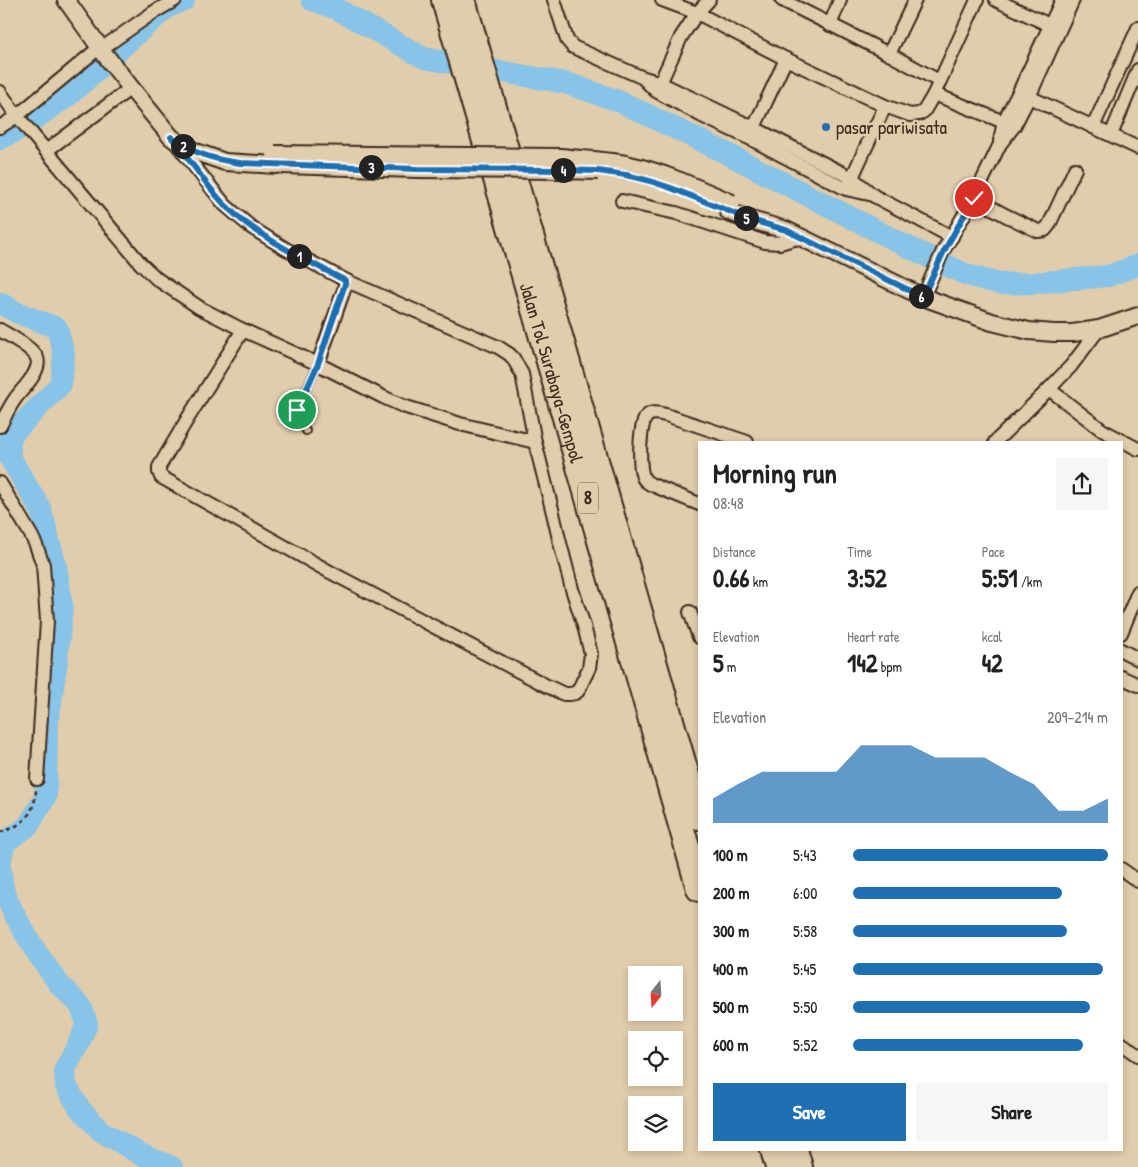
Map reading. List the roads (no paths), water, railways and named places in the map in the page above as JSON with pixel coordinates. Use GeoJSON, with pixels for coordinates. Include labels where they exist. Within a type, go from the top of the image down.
{"type":"FeatureCollection","features":[{"type":"Feature","properties":{"kind":"highway","name":"Jalan Tol Surabaya–Gempol"},"geometry":{"type":"LineString","coordinates":[[444,0],[470,55]]}},
{"type":"Feature","properties":{"kind":"highway","name":"Jalan Tol Surabaya–Gempol"},"geometry":{"type":"LineString","coordinates":[[463,0],[470,55],[557,391],[698,884]]}},
{"type":"Feature","properties":{"kind":"highway","name":"Jalan Tol Surabaya–Gempol"},"geometry":{"type":"LineString","coordinates":[[484,107],[698,814]]}},
{"type":"Feature","properties":{"kind":"highway"},"geometry":{"type":"LineString","coordinates":[[773,1151],[778,1167]]}},
{"type":"Feature","properties":{"kind":"highway"},"geometry":{"type":"LineString","coordinates":[[795,1151],[800,1167]]}},
{"type":"Feature","properties":{"kind":"street"},"geometry":{"type":"LineString","coordinates":[[66,0],[103,51],[216,195],[238,217],[252,228],[346,281],[498,347],[513,358],[522,374],[535,442],[558,539],[591,654],[590,665],[578,690],[570,694],[564,694],[547,686],[338,577],[161,477],[159,467],[243,330]]}},
{"type":"Feature","properties":{"kind":"street"},"geometry":{"type":"LineString","coordinates":[[0,127],[19,118],[154,12],[175,0]]}},
{"type":"Feature","properties":{"kind":"street"},"geometry":{"type":"LineString","coordinates":[[554,0],[567,40],[571,46],[641,77],[952,236]]}},
{"type":"Feature","properties":{"kind":"street"},"geometry":{"type":"LineString","coordinates":[[662,0],[697,14],[885,106],[910,115],[924,111],[934,94],[977,0]]}},
{"type":"Feature","properties":{"kind":"street"},"geometry":{"type":"LineString","coordinates":[[658,87],[682,37],[709,0]]}},
{"type":"Feature","properties":{"kind":"street"},"geometry":{"type":"LineString","coordinates":[[782,0],[939,81]]}},
{"type":"Feature","properties":{"kind":"street"},"geometry":{"type":"LineString","coordinates":[[830,25],[840,0]]}},
{"type":"Feature","properties":{"kind":"street"},"geometry":{"type":"LineString","coordinates":[[889,54],[915,0]]}},
{"type":"Feature","properties":{"kind":"street"},"geometry":{"type":"LineString","coordinates":[[996,0],[1055,28]]}},
{"type":"Feature","properties":{"kind":"street"},"geometry":{"type":"LineString","coordinates":[[1055,28],[1062,0]]}},
{"type":"Feature","properties":{"kind":"street"},"geometry":{"type":"LineString","coordinates":[[925,291],[941,256],[974,198],[1055,28],[1073,0]]}},
{"type":"Feature","properties":{"kind":"street"},"geometry":{"type":"LineString","coordinates":[[1093,127],[1135,45],[1138,28]]}},
{"type":"Feature","properties":{"kind":"street"},"geometry":{"type":"LineString","coordinates":[[752,133],[786,59]]}},
{"type":"Feature","properties":{"kind":"street"},"geometry":{"type":"LineString","coordinates":[[1111,136],[1138,70]]}},
{"type":"Feature","properties":{"kind":"street"},"geometry":{"type":"LineString","coordinates":[[43,148],[130,86]]}},
{"type":"Feature","properties":{"kind":"street"},"geometry":{"type":"LineString","coordinates":[[0,92],[43,148],[148,272],[200,308],[243,330],[320,360],[383,397],[403,406],[460,424],[535,442]]}},
{"type":"Feature","properties":{"kind":"street"},"geometry":{"type":"LineString","coordinates":[[934,94],[1009,123]]}},
{"type":"Feature","properties":{"kind":"street"},"geometry":{"type":"LineString","coordinates":[[1024,94],[1138,148]]}},
{"type":"Feature","properties":{"kind":"street"},"geometry":{"type":"LineString","coordinates":[[849,183],[885,106]]}},
{"type":"Feature","properties":{"kind":"street"},"geometry":{"type":"LineString","coordinates":[[171,137],[190,150],[225,162],[240,163],[276,159],[417,169],[598,171],[626,175],[730,207],[751,220],[786,230],[992,322],[1030,331],[1073,333],[1099,329],[1138,316]]}},
{"type":"Feature","properties":{"kind":"street"},"geometry":{"type":"LineString","coordinates":[[974,198],[1032,228],[1045,230],[1075,169]]}},
{"type":"Feature","properties":{"kind":"street"},"geometry":{"type":"LineString","coordinates":[[622,201],[676,213],[765,242],[780,243],[801,237]]}},
{"type":"Feature","properties":{"kind":"street"},"geometry":{"type":"LineString","coordinates":[[320,360],[346,281]]}},
{"type":"Feature","properties":{"kind":"street"},"geometry":{"type":"LineString","coordinates":[[996,441],[1071,366],[1099,329]]}},
{"type":"Feature","properties":{"kind":"street"},"geometry":{"type":"LineString","coordinates":[[0,330],[30,350],[38,361],[35,373],[15,399],[0,426]]}},
{"type":"Feature","properties":{"kind":"street"},"geometry":{"type":"LineString","coordinates":[[1049,389],[1102,430],[1123,441]]}},
{"type":"Feature","properties":{"kind":"street"},"geometry":{"type":"LineString","coordinates":[[698,504],[650,484],[645,480],[642,472],[641,441],[643,422],[646,417],[652,413],[666,415],[744,441]]}},
{"type":"Feature","properties":{"kind":"street"},"geometry":{"type":"LineString","coordinates":[[1123,441],[1138,449]]}},
{"type":"Feature","properties":{"kind":"street"},"geometry":{"type":"LineString","coordinates":[[0,483],[31,535],[43,565],[47,621],[37,779]]}},
{"type":"Feature","properties":{"kind":"street"},"geometry":{"type":"LineString","coordinates":[[1123,628],[1138,592]]}},
{"type":"Feature","properties":{"kind":"street"},"geometry":{"type":"LineString","coordinates":[[690,612],[698,634]]}},
{"type":"Feature","properties":{"kind":"street"},"geometry":{"type":"LineString","coordinates":[[1123,651],[1138,659]]}},
{"type":"Feature","properties":{"kind":"street"},"geometry":{"type":"LineString","coordinates":[[1123,678],[1138,685]]}},
{"type":"Feature","properties":{"kind":"street"},"geometry":{"type":"LineString","coordinates":[[1123,870],[1138,881]]}},
{"type":"Feature","properties":{"kind":"street"},"geometry":{"type":"LineString","coordinates":[[1123,1044],[1138,1055]]}},
{"type":"Feature","properties":{"kind":"lane"},"geometry":{"type":"LineString","coordinates":[[306,431],[297,415],[297,410],[320,360]]}},
{"type":"Feature","properties":{"kind":"waterway"},"geometry":{"type":"LineString","coordinates":[[0,139],[22,128],[69,95],[168,7],[184,0]]}},
{"type":"Feature","properties":{"kind":"waterway"},"geometry":{"type":"LineString","coordinates":[[312,0],[337,9],[424,58],[566,83],[621,102],[967,275],[1000,284],[1033,283],[1108,276],[1138,265]]}},
{"type":"Feature","properties":{"kind":"waterway"},"geometry":{"type":"LineString","coordinates":[[0,303],[18,313],[57,328],[64,354],[61,384],[10,436],[10,458],[41,510],[56,566],[62,606],[57,661],[47,728],[46,796],[28,826],[5,842],[0,863]]}},
{"type":"Feature","properties":{"kind":"waterway"},"geometry":{"type":"LineString","coordinates":[[0,865],[3,890],[14,914],[35,950],[59,984],[81,1006],[87,1024],[65,1069],[66,1086],[80,1109],[101,1131],[140,1154],[172,1167]]}},
{"type":"Feature","properties":{"kind":"place","name":"pasar pariwisata"},"geometry":{"type":"Point","coordinates":[826,127]}}]}
